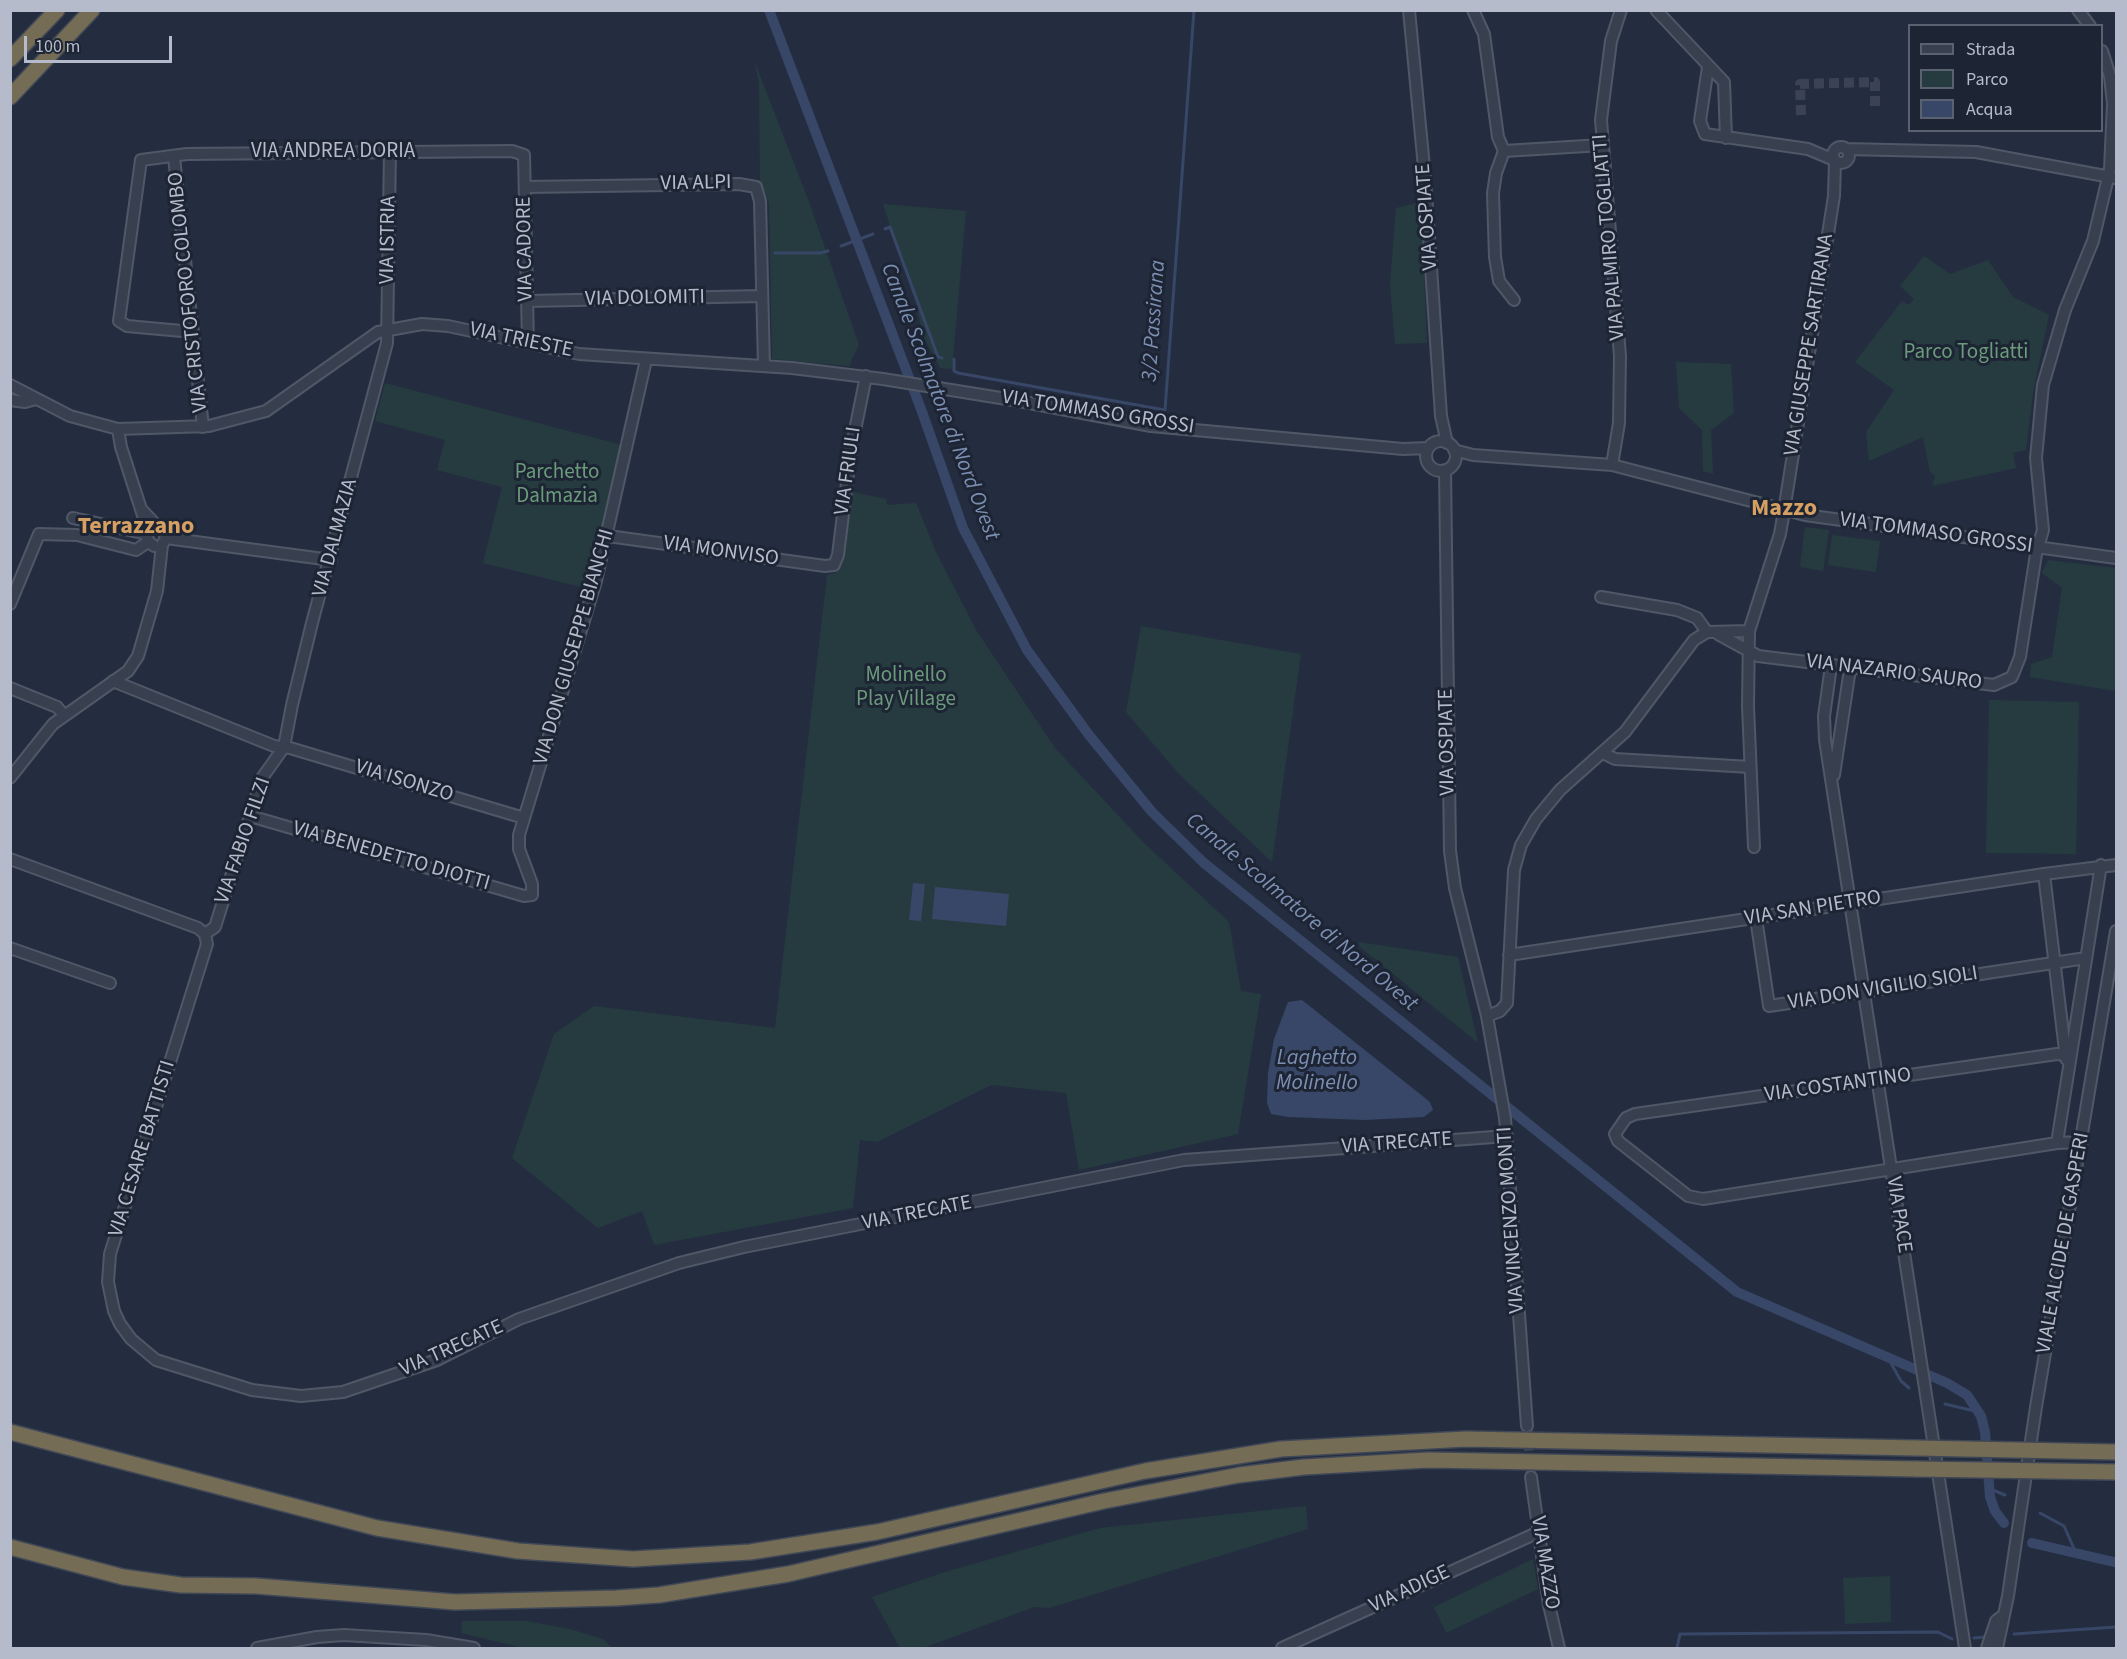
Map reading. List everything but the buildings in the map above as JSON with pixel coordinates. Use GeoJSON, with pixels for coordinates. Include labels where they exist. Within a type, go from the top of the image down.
{"type":"FeatureCollection","features":[{"type":"Feature","properties":{"kind":"highway"},"geometry":{"type":"LineString","coordinates":[[10,59],[57,10]]}},
{"type":"Feature","properties":{"kind":"highway"},"geometry":{"type":"LineString","coordinates":[[10,97],[92,10]]}},
{"type":"Feature","properties":{"kind":"highway"},"geometry":{"type":"LineString","coordinates":[[10,1432],[377,1528],[518,1551],[633,1559],[750,1552],[877,1532],[1145,1471],[1281,1449],[1466,1439],[2116,1452]]}},
{"type":"Feature","properties":{"kind":"highway"},"geometry":{"type":"LineString","coordinates":[[10,1547],[76,1566],[148,1581],[255,1586],[455,1602],[616,1598],[659,1595],[788,1574],[1115,1498],[1239,1475],[1304,1467],[1428,1460],[2116,1472]]}},
{"type":"Feature","properties":{"kind":"street","name":"VIA OSPIATE"},"geometry":{"type":"LineString","coordinates":[[1409,10],[1425,178],[1442,424],[1449,449]]}},
{"type":"Feature","properties":{"kind":"street"},"geometry":{"type":"LineString","coordinates":[[1473,10],[1484,34],[1498,137],[1504,152],[1496,173],[1493,194],[1495,257],[1499,281],[1514,300]]}},
{"type":"Feature","properties":{"kind":"street","name":"VIA PALMIRO TOGLIATTI"},"geometry":{"type":"LineString","coordinates":[[1612,465],[1619,423],[1620,356],[1602,146],[1605,75],[1611,41],[1621,10]]}},
{"type":"Feature","properties":{"kind":"street"},"geometry":{"type":"LineString","coordinates":[[2078,10],[2088,24]]}},
{"type":"Feature","properties":{"kind":"street"},"geometry":{"type":"LineString","coordinates":[[1654,11],[1725,86],[1726,138]]}},
{"type":"Feature","properties":{"kind":"street"},"geometry":{"type":"LineString","coordinates":[[2039,548],[2044,524],[2037,478],[2036,439],[2043,385],[2061,321],[2093,241],[2113,177],[2113,104],[2108,69],[2103,54]]}},
{"type":"Feature","properties":{"kind":"street"},"geometry":{"type":"LineString","coordinates":[[1708,67],[1701,127],[1705,134],[1808,149],[1842,148],[1876,152],[1976,153],[2113,177]]}},
{"type":"Feature","properties":{"kind":"street"},"geometry":{"type":"LineString","coordinates":[[1504,152],[1602,146]]}},
{"type":"Feature","properties":{"kind":"street"},"geometry":{"type":"LineString","coordinates":[[1840,161],[1849,154],[1842,148]]}},
{"type":"Feature","properties":{"kind":"street"},"geometry":{"type":"LineString","coordinates":[[1808,149],[1840,161],[1876,152]]}},
{"type":"Feature","properties":{"kind":"street","name":"VIA ANDREA DORIA"},"geometry":{"type":"LineString","coordinates":[[193,332],[127,326],[119,321],[141,160],[187,154],[390,151],[512,151],[524,155]]}},
{"type":"Feature","properties":{"kind":"street","name":"VIA ISTRIA"},"geometry":{"type":"LineString","coordinates":[[387,328],[390,151]]}},
{"type":"Feature","properties":{"kind":"street","name":"VIA CADORE"},"geometry":{"type":"LineString","coordinates":[[524,155],[528,343]]}},
{"type":"Feature","properties":{"kind":"street","name":"VIA CRISTOFORO COLOMBO"},"geometry":{"type":"LineString","coordinates":[[174,157],[203,427]]}},
{"type":"Feature","properties":{"kind":"street","name":"VIA GIUSEPPE SARTIRANA"},"geometry":{"type":"LineString","coordinates":[[1749,631],[1780,534],[1840,161]]}},
{"type":"Feature","properties":{"kind":"street","name":"VIA ALPI"},"geometry":{"type":"LineString","coordinates":[[525,187],[739,184],[756,187],[760,201],[762,296]]}},
{"type":"Feature","properties":{"kind":"street"},"geometry":{"type":"LineString","coordinates":[[762,296],[764,366]]}},
{"type":"Feature","properties":{"kind":"street","name":"VIA DOLOMITI"},"geometry":{"type":"LineString","coordinates":[[528,301],[762,296]]}},
{"type":"Feature","properties":{"kind":"street","name":"VIA TRIESTE"},"geometry":{"type":"LineString","coordinates":[[10,386],[70,416],[118,429],[203,427],[266,411],[378,332],[387,328],[412,324],[448,326],[579,354],[764,366],[866,376]]}},
{"type":"Feature","properties":{"kind":"street","name":"VIA DALMAZIA"},"geometry":{"type":"LineString","coordinates":[[284,747],[292,705],[384,358],[387,328]]}},
{"type":"Feature","properties":{"kind":"street","name":"VIA DON GIUSEPPE BIANCHI"},"geometry":{"type":"LineString","coordinates":[[531,896],[532,884],[519,849],[524,818],[550,739],[608,536],[646,360]]}},
{"type":"Feature","properties":{"kind":"street","name":"VIA TOMMASO GROSSI"},"geometry":{"type":"LineString","coordinates":[[866,376],[1150,426],[1427,453],[1449,449],[1473,455],[1612,465],[1784,511],[2116,558]]}},
{"type":"Feature","properties":{"kind":"street","name":"VIA FRIULI"},"geometry":{"type":"LineString","coordinates":[[834,565],[838,555],[851,450],[866,376]]}},
{"type":"Feature","properties":{"kind":"street"},"geometry":{"type":"LineString","coordinates":[[10,400],[25,402],[36,399]]}},
{"type":"Feature","properties":{"kind":"street"},"geometry":{"type":"LineString","coordinates":[[11,775],[42,736],[64,715],[131,667],[138,656],[157,591],[160,557],[155,538],[141,509],[118,429]]}},
{"type":"Feature","properties":{"kind":"street"},"geometry":{"type":"LineString","coordinates":[[1427,453],[1432,469],[1445,471],[1449,449]]}},
{"type":"Feature","properties":{"kind":"street","name":"VIA OSPIATE"},"geometry":{"type":"LineString","coordinates":[[1445,471],[1450,851],[1455,888],[1486,1012]]}},
{"type":"Feature","properties":{"kind":"street"},"geometry":{"type":"LineString","coordinates":[[73,518],[155,538],[331,560]]}},
{"type":"Feature","properties":{"kind":"street"},"geometry":{"type":"LineString","coordinates":[[10,604],[36,537],[43,532],[75,534],[136,550],[155,538]]}},
{"type":"Feature","properties":{"kind":"street","name":"VIA MONVISO"},"geometry":{"type":"LineString","coordinates":[[608,536],[825,566],[834,565]]}},
{"type":"Feature","properties":{"kind":"street","name":"VIA NAZARIO SAURO"},"geometry":{"type":"LineString","coordinates":[[1750,654],[1850,669],[1994,685],[2005,682],[2016,670],[2039,548]]}},
{"type":"Feature","properties":{"kind":"street"},"geometry":{"type":"LineString","coordinates":[[1601,597],[1677,610],[1697,618],[1712,633],[1750,654]]}},
{"type":"Feature","properties":{"kind":"street"},"geometry":{"type":"LineString","coordinates":[[1486,1012],[1505,1008],[1514,870],[1521,845],[1536,819],[1551,800],[1624,732],[1694,640],[1712,633],[1749,631],[1750,767],[1754,848]]}},
{"type":"Feature","properties":{"kind":"street","name":"VIA PACE"},"geometry":{"type":"LineString","coordinates":[[1831,666],[1824,727],[1832,787],[1963,1644]]}},
{"type":"Feature","properties":{"kind":"street","name":"VIA PACE"},"geometry":{"type":"LineString","coordinates":[[1832,787],[1850,669]]}},
{"type":"Feature","properties":{"kind":"street","name":"VIA ISONZO"},"geometry":{"type":"LineString","coordinates":[[113,681],[257,740],[524,818]]}},
{"type":"Feature","properties":{"kind":"street"},"geometry":{"type":"LineString","coordinates":[[10,688],[57,707],[64,715]]}},
{"type":"Feature","properties":{"kind":"street"},"geometry":{"type":"LineString","coordinates":[[1824,727],[1842,728]]}},
{"type":"Feature","properties":{"kind":"street","name":"VIA FABIO FILZI"},"geometry":{"type":"LineString","coordinates":[[205,934],[215,927],[261,778],[284,747]]}},
{"type":"Feature","properties":{"kind":"street"},"geometry":{"type":"LineString","coordinates":[[1603,753],[1615,759],[1750,767]]}},
{"type":"Feature","properties":{"kind":"street","name":"VIA BENEDETTO DIOTTI"},"geometry":{"type":"LineString","coordinates":[[250,816],[531,896]]}},
{"type":"Feature","properties":{"kind":"street"},"geometry":{"type":"LineString","coordinates":[[10,859],[198,928],[205,934]]}},
{"type":"Feature","properties":{"kind":"street"},"geometry":{"type":"LineString","coordinates":[[2068,1054],[2102,865]]}},
{"type":"Feature","properties":{"kind":"street","name":"VIA SAN PIETRO"},"geometry":{"type":"LineString","coordinates":[[1509,955],[2102,865],[2116,865]]}},
{"type":"Feature","properties":{"kind":"street"},"geometry":{"type":"LineString","coordinates":[[2044,874],[2068,1054],[2068,1071],[2057,1143]]}},
{"type":"Feature","properties":{"kind":"street","name":"VIA DON VIGILIO SIOLI"},"geometry":{"type":"LineString","coordinates":[[1756,918],[1768,1006],[2086,958]]}},
{"type":"Feature","properties":{"kind":"street","name":"VIALE ALCIDE DE GASPERI"},"geometry":{"type":"LineString","coordinates":[[1997,1648],[2116,931]]}},
{"type":"Feature","properties":{"kind":"street","name":"VIA CESARE BATTISTI"},"geometry":{"type":"LineString","coordinates":[[205,934],[207,944],[110,1254],[108,1282],[114,1311],[131,1339],[156,1360],[167,1365],[252,1390],[278,1394],[322,1395],[350,1390]]}},
{"type":"Feature","properties":{"kind":"street"},"geometry":{"type":"LineString","coordinates":[[10,948],[110,983]]}},
{"type":"Feature","properties":{"kind":"street","name":"VIA VINCENZO MONTI"},"geometry":{"type":"LineString","coordinates":[[1486,1012],[1507,1136],[1527,1426]]}},
{"type":"Feature","properties":{"kind":"street","name":"VIA COSTANTINO"},"geometry":{"type":"LineString","coordinates":[[1890,1168],[1694,1199],[1618,1141],[1615,1134],[1626,1118],[1635,1114],[2068,1054]]}},
{"type":"Feature","properties":{"kind":"street","name":"VIA TRECATE"},"geometry":{"type":"LineString","coordinates":[[350,1390],[437,1360],[519,1319],[670,1266],[720,1252],[1184,1160],[1507,1136]]}},
{"type":"Feature","properties":{"kind":"street"},"geometry":{"type":"LineString","coordinates":[[1890,1168],[2057,1143],[2082,1142]]}},
{"type":"Feature","properties":{"kind":"street","name":"VIA MAZZO"},"geometry":{"type":"LineString","coordinates":[[1531,1477],[1549,1605],[1559,1648]]}},
{"type":"Feature","properties":{"kind":"street","name":"VIA ADIGE"},"geometry":{"type":"LineString","coordinates":[[1282,1648],[1539,1532]]}},
{"type":"Feature","properties":{"kind":"street"},"geometry":{"type":"LineString","coordinates":[[1987,1648],[1996,1621],[2001,1622]]}},
{"type":"Feature","properties":{"kind":"street"},"geometry":{"type":"LineString","coordinates":[[256,1648],[317,1637],[344,1635],[426,1640],[474,1648]]}},
{"type":"Feature","properties":{"kind":"street"},"geometry":{"type":"LineString","coordinates":[[1963,1644],[1974,1648]]}},
{"type":"Feature","properties":{"kind":"green space"},"geometry":{"type":"Polygon","coordinates":[[[754,60],[809,202],[859,345],[849,366],[772,359],[769,203],[760,180],[759,83],[754,60]]]}},
{"type":"Feature","properties":{"kind":"green space"},"geometry":{"type":"Polygon","coordinates":[[[1421,202],[1427,343],[1395,344],[1390,284],[1396,208],[1421,202]]]}},
{"type":"Feature","properties":{"kind":"green space"},"geometry":{"type":"Polygon","coordinates":[[[883,204],[966,211],[952,369],[940,368],[923,336],[916,304],[883,204]]]}},
{"type":"Feature","properties":{"kind":"green space","name":"Parco Togliatti"},"geometry":{"type":"Polygon","coordinates":[[[1924,256],[1950,274],[1988,260],[2013,297],[2049,315],[2033,393],[2026,450],[2013,453],[2016,468],[1932,486],[1935,476],[1930,472],[1923,437],[1869,461],[1866,432],[1894,390],[1855,362],[1902,301],[1909,305],[1914,299],[1900,286],[1924,256]]]}},
{"type":"Feature","properties":{"kind":"green space"},"geometry":{"type":"Polygon","coordinates":[[[1676,362],[1731,364],[1734,413],[1711,430],[1713,474],[1703,471],[1702,430],[1679,408],[1676,362]]]}},
{"type":"Feature","properties":{"kind":"green space","name":"Parchetto Dalmazia"},"geometry":{"type":"Polygon","coordinates":[[[385,383],[622,445],[589,589],[483,563],[502,487],[437,470],[445,440],[375,421],[385,383]]]}},
{"type":"Feature","properties":{"kind":"green space","name":"Molinello Play Village"},"geometry":{"type":"Polygon","coordinates":[[[853,492],[886,499],[887,505],[916,503],[936,552],[976,630],[1055,748],[1145,844],[1229,922],[1241,991],[1261,994],[1238,1134],[1079,1170],[1066,1093],[991,1085],[877,1142],[860,1140],[853,1208],[654,1245],[642,1211],[598,1228],[512,1158],[554,1034],[594,1006],[775,1028],[827,575],[836,573],[841,567],[853,492]]]}},
{"type":"Feature","properties":{"kind":"green space"},"geometry":{"type":"Polygon","coordinates":[[[1805,527],[1829,530],[1823,571],[1800,567],[1805,527]]]}},
{"type":"Feature","properties":{"kind":"green space"},"geometry":{"type":"Polygon","coordinates":[[[1832,535],[1880,541],[1876,572],[1828,565],[1832,535]]]}},
{"type":"Feature","properties":{"kind":"green space"},"geometry":{"type":"Polygon","coordinates":[[[2048,560],[2116,568],[2116,691],[2030,677],[2031,664],[2052,657],[2062,588],[2042,573],[2048,560]]]}},
{"type":"Feature","properties":{"kind":"green space"},"geometry":{"type":"Polygon","coordinates":[[[1141,626],[1301,654],[1272,862],[1179,774],[1126,712],[1141,626]]]}},
{"type":"Feature","properties":{"kind":"green space"},"geometry":{"type":"Polygon","coordinates":[[[1989,700],[2079,702],[2076,854],[1986,853],[1989,700]]]}},
{"type":"Feature","properties":{"kind":"green space"},"geometry":{"type":"Polygon","coordinates":[[[1358,942],[1458,957],[1478,1043],[1360,947],[1358,942]]]}},
{"type":"Feature","properties":{"kind":"green space"},"geometry":{"type":"Polygon","coordinates":[[[1306,1506],[1308,1529],[1049,1608],[1034,1607],[923,1648],[900,1648],[872,1597],[945,1572],[1100,1528],[1306,1506]]]}},
{"type":"Feature","properties":{"kind":"green space"},"geometry":{"type":"Polygon","coordinates":[[[1533,1559],[1538,1589],[1446,1633],[1434,1607],[1533,1559]]]}},
{"type":"Feature","properties":{"kind":"green space"},"geometry":{"type":"Polygon","coordinates":[[[1890,1576],[1891,1622],[1845,1624],[1843,1578],[1890,1576]]]}},
{"type":"Feature","properties":{"kind":"green space"},"geometry":{"type":"Polygon","coordinates":[[[462,1621],[526,1621],[570,1629],[603,1639],[612,1648],[523,1648],[461,1633],[462,1621]]]}},
{"type":"Feature","properties":{"kind":"water"},"geometry":{"type":"Polygon","coordinates":[[[913,883],[925,884],[921,921],[909,920],[913,883]]]}},
{"type":"Feature","properties":{"kind":"water"},"geometry":{"type":"Polygon","coordinates":[[[935,887],[1009,894],[1006,926],[932,919],[935,887]]]}},
{"type":"Feature","properties":{"kind":"water","name":"Laghetto Molinello"},"geometry":{"type":"Polygon","coordinates":[[[1302,1000],[1430,1102],[1433,1110],[1424,1117],[1364,1120],[1288,1117],[1271,1114],[1267,1103],[1268,1073],[1274,1039],[1288,1002],[1302,1000]]]}},
{"type":"Feature","properties":{"kind":"waterway","name":"Canale Scolmatore di Nord Ovest"},"geometry":{"type":"LineString","coordinates":[[769,10],[921,409],[963,528],[1027,650],[1089,735],[1152,812],[1204,863],[1737,1292],[1947,1383],[1967,1395],[1981,1416],[1985,1432],[1990,1497],[1995,1511],[2004,1523]]}},
{"type":"Feature","properties":{"kind":"waterway","name":"3/2 Passirana"},"geometry":{"type":"LineString","coordinates":[[954,359],[954,371],[958,373],[1165,410],[1194,10]]}},
{"type":"Feature","properties":{"kind":"waterway","name":"3/2 Passirana"},"geometry":{"type":"LineString","coordinates":[[885,229],[890,227],[938,357],[942,358]]}},
{"type":"Feature","properties":{"kind":"waterway","name":"3/2 Passirana"},"geometry":{"type":"LineString","coordinates":[[841,246],[873,234]]}},
{"type":"Feature","properties":{"kind":"waterway","name":"3/2 Passirana"},"geometry":{"type":"LineString","coordinates":[[775,253],[828,251]]}},
{"type":"Feature","properties":{"kind":"waterway"},"geometry":{"type":"LineString","coordinates":[[1888,1358],[1901,1381],[1909,1388]]}},
{"type":"Feature","properties":{"kind":"waterway"},"geometry":{"type":"LineString","coordinates":[[1945,1404],[1979,1412]]}},
{"type":"Feature","properties":{"kind":"waterway"},"geometry":{"type":"LineString","coordinates":[[1988,1488],[2005,1495]]}},
{"type":"Feature","properties":{"kind":"waterway"},"geometry":{"type":"LineString","coordinates":[[2040,1513],[2064,1526],[2076,1553]]}},
{"type":"Feature","properties":{"kind":"waterway","name":"Canale Scolmatore di Nord Ovest"},"geometry":{"type":"LineString","coordinates":[[2032,1543],[2114,1562]]}},
{"type":"Feature","properties":{"kind":"waterway"},"geometry":{"type":"LineString","coordinates":[[2014,1634],[2116,1627]]}},
{"type":"Feature","properties":{"kind":"waterway"},"geometry":{"type":"LineString","coordinates":[[1677,1648],[1680,1634],[1938,1632],[1952,1639]]}},
{"type":"Feature","properties":{"kind":"waterway"},"geometry":{"type":"LineString","coordinates":[[1974,1638],[1985,1637]]}},
{"type":"Feature","properties":{"kind":"tunnel"},"geometry":{"type":"LineString","coordinates":[[1801,115],[1800,84],[1875,82],[1875,109]]}},
{"type":"Feature","properties":{"kind":"tunnel"},"geometry":{"type":"LineString","coordinates":[[1527,1426],[1531,1477]]}},
{"type":"Feature","properties":{"kind":"district","name":"Mazzo"},"geometry":{"type":"Point","coordinates":[1784,510]}},
{"type":"Feature","properties":{"kind":"district","name":"Terrazzano"},"geometry":{"type":"Point","coordinates":[136,528]}}]}
